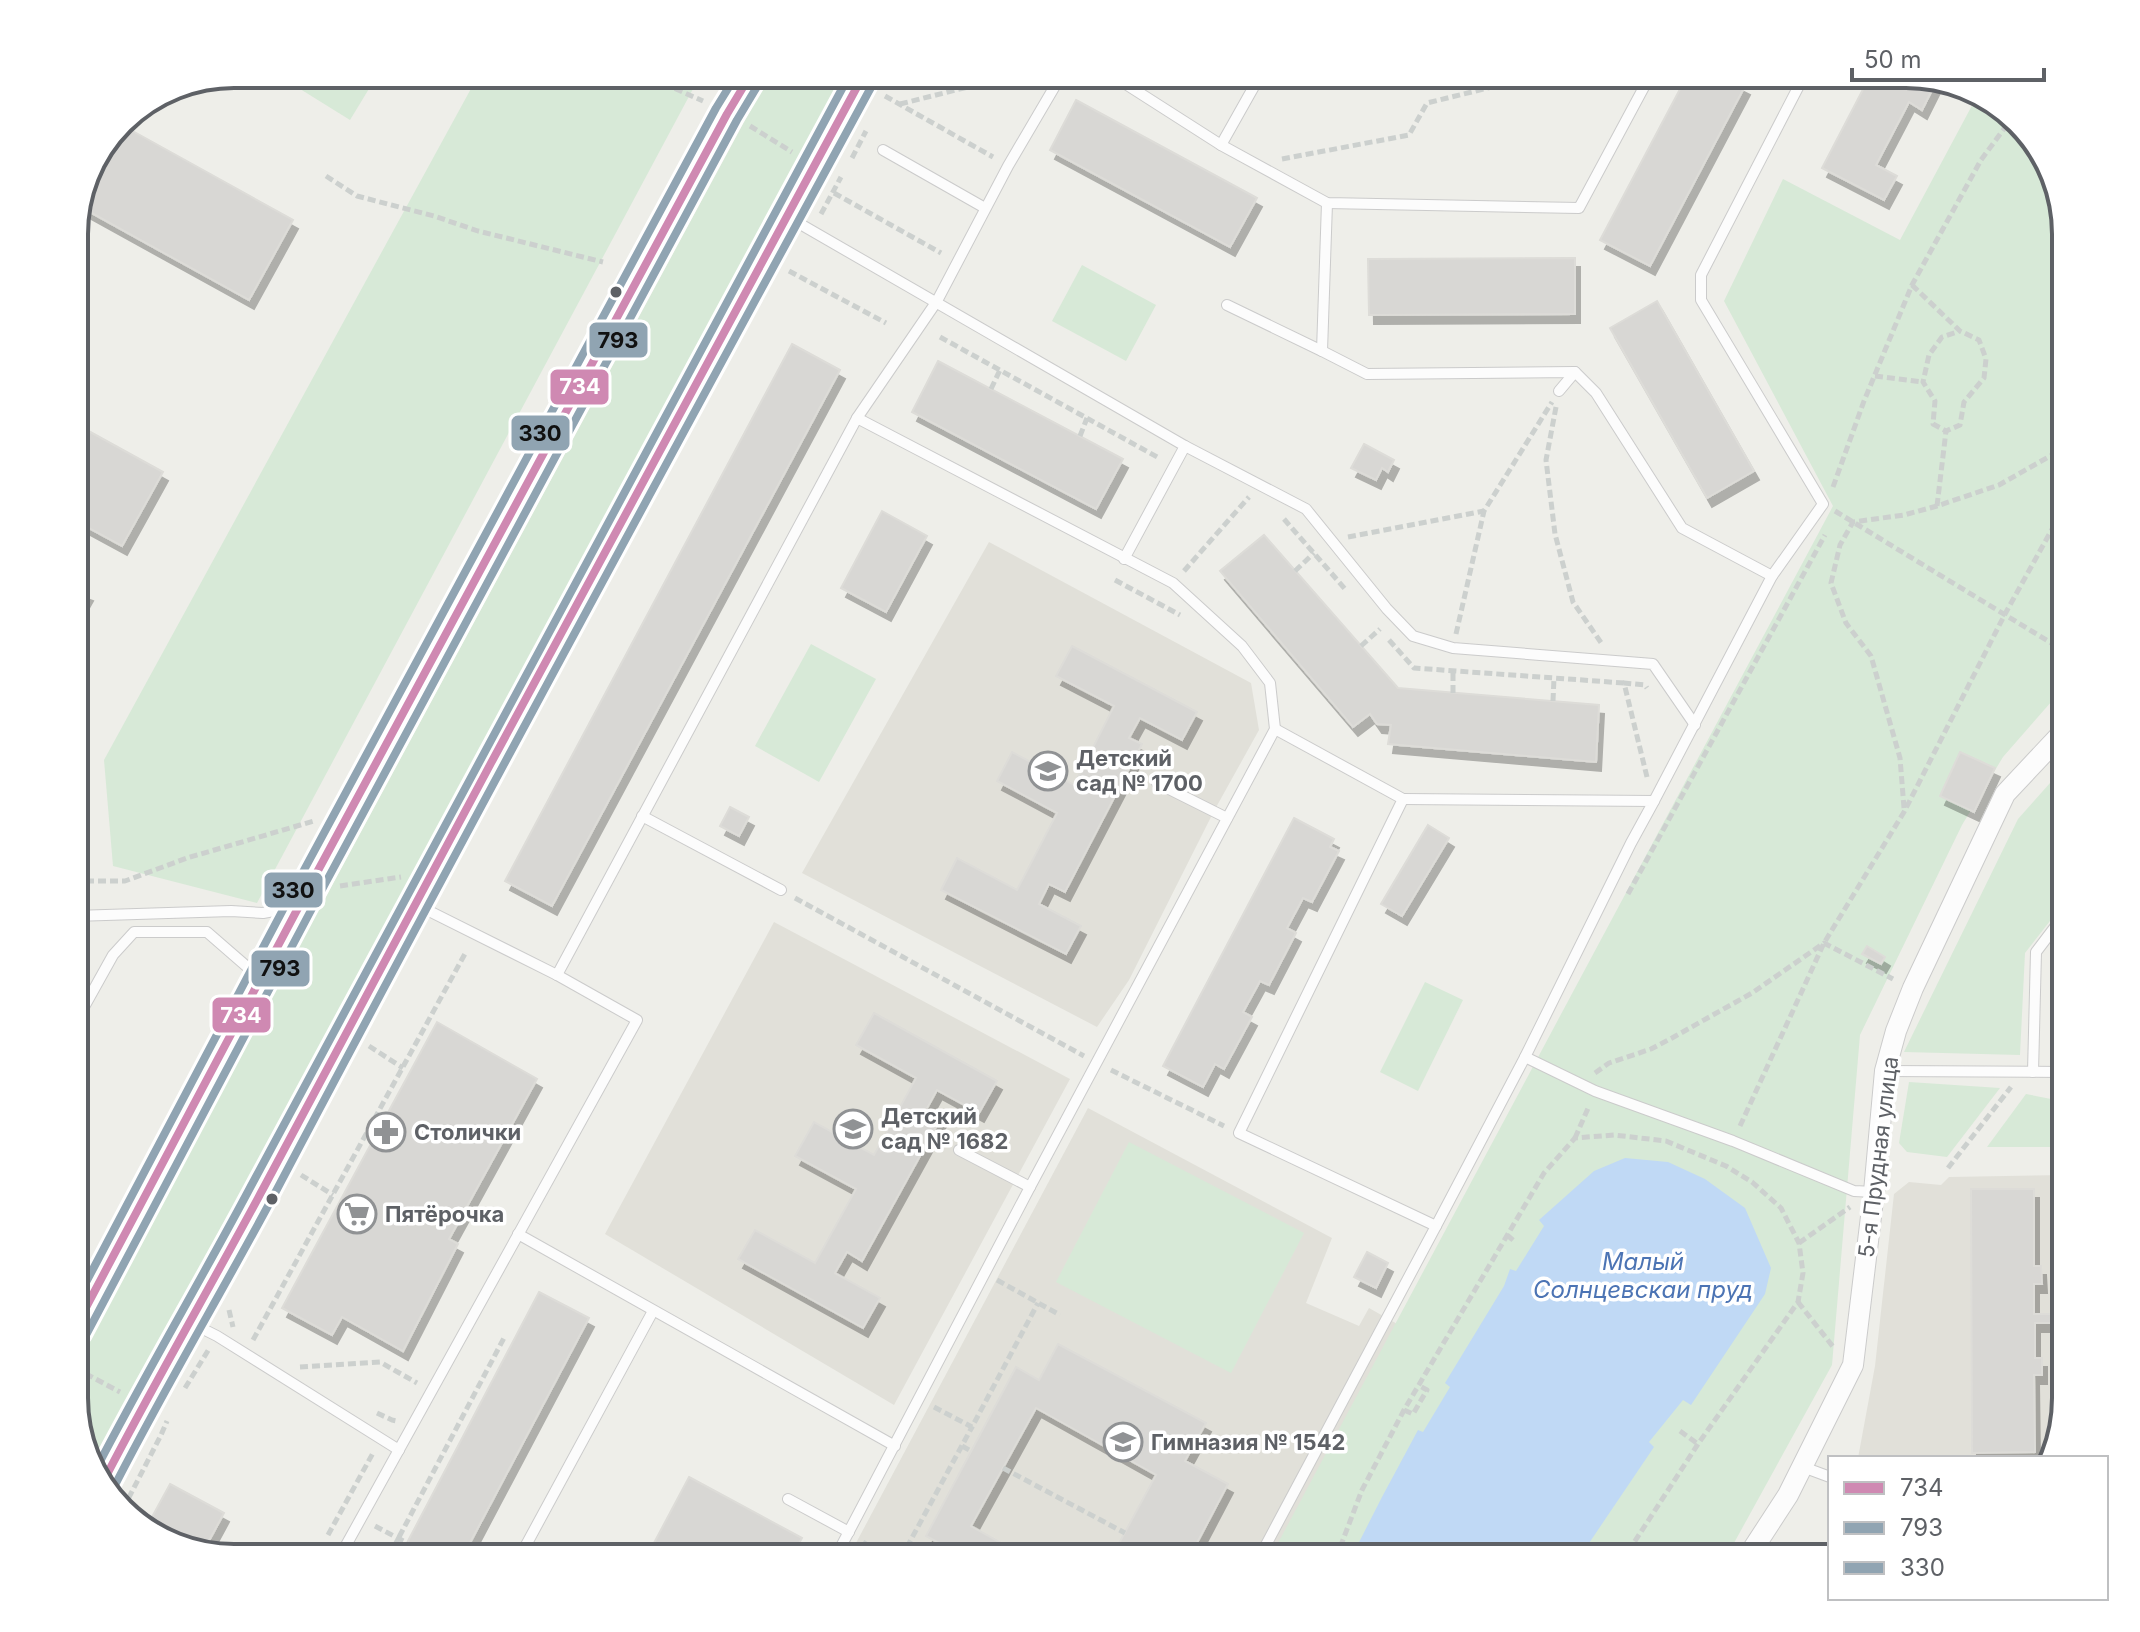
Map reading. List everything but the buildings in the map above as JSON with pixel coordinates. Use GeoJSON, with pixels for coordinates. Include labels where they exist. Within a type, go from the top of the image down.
{"type":"FeatureCollection","features":[{"type":"Feature","properties":{"kind":"street"},"geometry":{"type":"LineString","coordinates":[[88,1305],[315,876],[743,88]]}},
{"type":"Feature","properties":{"kind":"street"},"geometry":{"type":"LineString","coordinates":[[108,1472],[856,88]]}},
{"type":"Feature","properties":{"kind":"street","name":"5-я Прудная улица"},"geometry":{"type":"LineString","coordinates":[[1756,1544],[1788,1495],[1853,1365],[1865,1197],[1885,1071],[1896,1031],[1913,988],[2005,794],[2052,744]]}},
{"type":"Feature","properties":{"kind":"lane"},"geometry":{"type":"LineString","coordinates":[[557,975],[857,418],[937,301],[1008,166],[1054,88]]}},
{"type":"Feature","properties":{"kind":"lane"},"geometry":{"type":"LineString","coordinates":[[1132,88],[1221,145],[1327,203],[1579,208],[1643,88]]}},
{"type":"Feature","properties":{"kind":"lane"},"geometry":{"type":"LineString","coordinates":[[1221,145],[1253,88]]}},
{"type":"Feature","properties":{"kind":"lane"},"geometry":{"type":"LineString","coordinates":[[1266,1544],[1525,1057],[1624,857],[1772,576],[1823,504],[1701,300],[1701,275],[1798,88]]}},
{"type":"Feature","properties":{"kind":"lane"},"geometry":{"type":"LineString","coordinates":[[883,150],[985,208]]}},
{"type":"Feature","properties":{"kind":"lane"},"geometry":{"type":"LineString","coordinates":[[1322,351],[1327,203]]}},
{"type":"Feature","properties":{"kind":"lane"},"geometry":{"type":"LineString","coordinates":[[787,216],[1185,446],[1306,509],[1387,609],[1413,636],[1453,648],[1653,664],[1695,725]]}},
{"type":"Feature","properties":{"kind":"lane"},"geometry":{"type":"LineString","coordinates":[[1227,305],[1367,374],[1575,372],[1596,393],[1682,528],[1772,576]]}},
{"type":"Feature","properties":{"kind":"lane"},"geometry":{"type":"LineString","coordinates":[[1559,391],[1575,372]]}},
{"type":"Feature","properties":{"kind":"lane"},"geometry":{"type":"LineString","coordinates":[[843,1544],[1275,729],[1270,683],[1242,646],[1173,583],[857,418]]}},
{"type":"Feature","properties":{"kind":"lane"},"geometry":{"type":"LineString","coordinates":[[1124,559],[1185,446]]}},
{"type":"Feature","properties":{"kind":"lane"},"geometry":{"type":"LineString","coordinates":[[1275,729],[1403,799],[1654,801]]}},
{"type":"Feature","properties":{"kind":"lane"},"geometry":{"type":"LineString","coordinates":[[1157,783],[1227,818]]}},
{"type":"Feature","properties":{"kind":"lane"},"geometry":{"type":"LineString","coordinates":[[1403,799],[1239,1133],[1436,1226]]}},
{"type":"Feature","properties":{"kind":"lane"},"geometry":{"type":"LineString","coordinates":[[642,816],[781,890]]}},
{"type":"Feature","properties":{"kind":"lane"},"geometry":{"type":"LineString","coordinates":[[347,1544],[637,1020],[557,975],[415,904]]}},
{"type":"Feature","properties":{"kind":"lane"},"geometry":{"type":"LineString","coordinates":[[88,916],[231,911],[263,913],[300,906]]}},
{"type":"Feature","properties":{"kind":"lane"},"geometry":{"type":"LineString","coordinates":[[2033,1072],[2036,952],[2052,931]]}},
{"type":"Feature","properties":{"kind":"lane"},"geometry":{"type":"LineString","coordinates":[[88,1000],[113,955],[134,932],[207,932],[261,978]]}},
{"type":"Feature","properties":{"kind":"lane"},"geometry":{"type":"LineString","coordinates":[[1525,1057],[1595,1091],[1733,1141],[1865,1197]]}},
{"type":"Feature","properties":{"kind":"lane"},"geometry":{"type":"LineString","coordinates":[[1885,1071],[2052,1072]]}},
{"type":"Feature","properties":{"kind":"lane"},"geometry":{"type":"LineString","coordinates":[[959,1150],[1030,1187]]}},
{"type":"Feature","properties":{"kind":"lane"},"geometry":{"type":"LineString","coordinates":[[518,1234],[895,1446]]}},
{"type":"Feature","properties":{"kind":"lane"},"geometry":{"type":"LineString","coordinates":[[527,1544],[653,1311]]}},
{"type":"Feature","properties":{"kind":"lane"},"geometry":{"type":"LineString","coordinates":[[188,1321],[399,1450]]}},
{"type":"Feature","properties":{"kind":"lane"},"geometry":{"type":"LineString","coordinates":[[1803,1467],[1828,1476]]}},
{"type":"Feature","properties":{"kind":"lane"},"geometry":{"type":"LineString","coordinates":[[788,1499],[849,1532]]}},
{"type":"Feature","properties":{"kind":"path"},"geometry":{"type":"LineString","coordinates":[[674,88],[703,101]]}},
{"type":"Feature","properties":{"kind":"path"},"geometry":{"type":"LineString","coordinates":[[899,104],[964,88]]}},
{"type":"Feature","properties":{"kind":"path"},"geometry":{"type":"LineString","coordinates":[[1254,164],[1409,135],[1427,103],[1488,88]]}},
{"type":"Feature","properties":{"kind":"path"},"geometry":{"type":"LineString","coordinates":[[885,96],[1008,166]]}},
{"type":"Feature","properties":{"kind":"path"},"geometry":{"type":"LineString","coordinates":[[750,126],[792,152]]}},
{"type":"Feature","properties":{"kind":"path"},"geometry":{"type":"LineString","coordinates":[[1834,485],[1912,285],[1981,160],[2005,127]]}},
{"type":"Feature","properties":{"kind":"path"},"geometry":{"type":"LineString","coordinates":[[326,176],[357,196],[478,231],[603,262]]}},
{"type":"Feature","properties":{"kind":"path"},"geometry":{"type":"LineString","coordinates":[[834,193],[941,253]]}},
{"type":"Feature","properties":{"kind":"path"},"geometry":{"type":"LineString","coordinates":[[789,271],[886,323]]}},
{"type":"Feature","properties":{"kind":"path"},"geometry":{"type":"LineString","coordinates":[[1912,285],[1960,331],[1979,340],[1986,359],[1984,378],[1964,402],[1960,425],[1946,431]]}},
{"type":"Feature","properties":{"kind":"path"},"geometry":{"type":"LineString","coordinates":[[1946,431],[1933,424],[1935,401],[1923,382],[1929,355],[1942,337],[1960,331]]}},
{"type":"Feature","properties":{"kind":"path"},"geometry":{"type":"LineString","coordinates":[[940,337],[1174,467]]}},
{"type":"Feature","properties":{"kind":"path"},"geometry":{"type":"LineString","coordinates":[[991,389],[1000,370]]}},
{"type":"Feature","properties":{"kind":"path"},"geometry":{"type":"LineString","coordinates":[[1875,376],[1923,382]]}},
{"type":"Feature","properties":{"kind":"path"},"geometry":{"type":"LineString","coordinates":[[1453,648],[1484,511],[1559,391]]}},
{"type":"Feature","properties":{"kind":"path"},"geometry":{"type":"LineString","coordinates":[[1559,391],[1546,460],[1555,534],[1573,602],[1614,661]]}},
{"type":"Feature","properties":{"kind":"path"},"geometry":{"type":"LineString","coordinates":[[1080,436],[1087,418]]}},
{"type":"Feature","properties":{"kind":"path"},"geometry":{"type":"LineString","coordinates":[[1937,506],[1946,431]]}},
{"type":"Feature","properties":{"kind":"path"},"geometry":{"type":"LineString","coordinates":[[1853,522],[1904,515],[1937,506],[1999,485],[2052,455]]}},
{"type":"Feature","properties":{"kind":"path"},"geometry":{"type":"LineString","coordinates":[[1173,583],[1253,493]]}},
{"type":"Feature","properties":{"kind":"path"},"geometry":{"type":"LineString","coordinates":[[1275,511],[1285,520]]}},
{"type":"Feature","properties":{"kind":"path"},"geometry":{"type":"LineString","coordinates":[[1331,540],[1484,511]]}},
{"type":"Feature","properties":{"kind":"path"},"geometry":{"type":"LineString","coordinates":[[1838,513],[2052,643]]}},
{"type":"Feature","properties":{"kind":"path"},"geometry":{"type":"LineString","coordinates":[[1853,522],[1840,545],[1831,583],[1846,623],[1871,656],[1900,758],[1904,812]]}},
{"type":"Feature","properties":{"kind":"path"},"geometry":{"type":"LineString","coordinates":[[1627,895],[1830,526]]}},
{"type":"Feature","properties":{"kind":"path"},"geometry":{"type":"LineString","coordinates":[[1736,1133],[1824,943],[1904,812],[2052,529]]}},
{"type":"Feature","properties":{"kind":"path"},"geometry":{"type":"LineString","coordinates":[[1295,571],[1314,553]]}},
{"type":"Feature","properties":{"kind":"path"},"geometry":{"type":"LineString","coordinates":[[1115,580],[1183,616]]}},
{"type":"Feature","properties":{"kind":"path"},"geometry":{"type":"LineString","coordinates":[[1361,646],[1380,629]]}},
{"type":"Feature","properties":{"kind":"path"},"geometry":{"type":"LineString","coordinates":[[1453,671],[1453,693]]}},
{"type":"Feature","properties":{"kind":"path"},"geometry":{"type":"LineString","coordinates":[[1553,701],[1554,678]]}},
{"type":"Feature","properties":{"kind":"path"},"geometry":{"type":"LineString","coordinates":[[1650,790],[1624,683],[1645,685],[1653,697]]}},
{"type":"Feature","properties":{"kind":"path"},"geometry":{"type":"LineString","coordinates":[[88,881],[125,881],[187,858],[314,821]]}},
{"type":"Feature","properties":{"kind":"path"},"geometry":{"type":"LineString","coordinates":[[335,886],[407,876]]}},
{"type":"Feature","properties":{"kind":"path"},"geometry":{"type":"LineString","coordinates":[[781,890],[1097,1063],[1239,1133]]}},
{"type":"Feature","properties":{"kind":"path"},"geometry":{"type":"LineString","coordinates":[[1824,943],[1913,988]]}},
{"type":"Feature","properties":{"kind":"path"},"geometry":{"type":"LineString","coordinates":[[1572,1080],[1662,1044],[1752,993],[1824,943]]}},
{"type":"Feature","properties":{"kind":"path"},"geometry":{"type":"LineString","coordinates":[[244,1340],[250,1344],[466,952]]}},
{"type":"Feature","properties":{"kind":"path"},"geometry":{"type":"LineString","coordinates":[[368,1046],[403,1068]]}},
{"type":"Feature","properties":{"kind":"path"},"geometry":{"type":"LineString","coordinates":[[1582,1069],[1609,1079]]}},
{"type":"Feature","properties":{"kind":"path"},"geometry":{"type":"LineString","coordinates":[[1948,1168],[2013,1085],[2033,1072]]}},
{"type":"Feature","properties":{"kind":"path"},"geometry":{"type":"LineString","coordinates":[[1341,1544],[1362,1490],[1404,1410],[1544,1173],[1575,1138],[1595,1091]]}},
{"type":"Feature","properties":{"kind":"path"},"geometry":{"type":"LineString","coordinates":[[1575,1138],[1614,1135],[1666,1141],[1726,1166],[1752,1182],[1781,1208],[1799,1243],[1803,1273],[1798,1302],[1698,1444],[1633,1544]]}},
{"type":"Feature","properties":{"kind":"path"},"geometry":{"type":"LineString","coordinates":[[301,1175],[333,1195]]}},
{"type":"Feature","properties":{"kind":"path"},"geometry":{"type":"LineString","coordinates":[[1799,1243],[1865,1197]]}},
{"type":"Feature","properties":{"kind":"path"},"geometry":{"type":"LineString","coordinates":[[1507,1235],[1514,1241]]}},
{"type":"Feature","properties":{"kind":"path"},"geometry":{"type":"LineString","coordinates":[[985,1274],[1060,1315]]}},
{"type":"Feature","properties":{"kind":"path"},"geometry":{"type":"LineString","coordinates":[[1798,1302],[1844,1362],[1853,1365]]}},
{"type":"Feature","properties":{"kind":"path"},"geometry":{"type":"LineString","coordinates":[[909,1544],[1038,1303]]}},
{"type":"Feature","properties":{"kind":"path"},"geometry":{"type":"LineString","coordinates":[[229,1310],[237,1335]]}},
{"type":"Feature","properties":{"kind":"path"},"geometry":{"type":"LineString","coordinates":[[395,1544],[505,1336]]}},
{"type":"Feature","properties":{"kind":"path"},"geometry":{"type":"LineString","coordinates":[[304,1374],[291,1367],[380,1362],[431,1391]]}},
{"type":"Feature","properties":{"kind":"path"},"geometry":{"type":"LineString","coordinates":[[88,1375],[128,1397]]}},
{"type":"Feature","properties":{"kind":"path"},"geometry":{"type":"LineString","coordinates":[[1404,1410],[1413,1414],[1427,1390],[1418,1385]]}},
{"type":"Feature","properties":{"kind":"path"},"geometry":{"type":"LineString","coordinates":[[919,1399],[972,1427]]}},
{"type":"Feature","properties":{"kind":"path"},"geometry":{"type":"LineString","coordinates":[[367,1407],[392,1420],[399,1421],[405,1416]]}},
{"type":"Feature","properties":{"kind":"path"},"geometry":{"type":"LineString","coordinates":[[128,1498],[169,1416]]}},
{"type":"Feature","properties":{"kind":"path"},"geometry":{"type":"LineString","coordinates":[[1680,1431],[1698,1444]]}},
{"type":"Feature","properties":{"kind":"path"},"geometry":{"type":"LineString","coordinates":[[324,1544],[381,1438]]}},
{"type":"Feature","properties":{"kind":"path"},"geometry":{"type":"LineString","coordinates":[[962,1446],[971,1451]]}},
{"type":"Feature","properties":{"kind":"path"},"geometry":{"type":"LineString","coordinates":[[1003,1468],[1125,1533]]}},
{"type":"Feature","properties":{"kind":"path"},"geometry":{"type":"LineString","coordinates":[[849,1532],[867,1544]]}},
{"type":"Feature","properties":{"kind":"shaded area","name":"Детский сад № 1700"},"geometry":{"type":"Polygon","coordinates":[[[989,542],[1251,683],[1259,730],[1214,811],[1129,980],[1097,1027],[802,873],[989,542]]]}},
{"type":"Feature","properties":{"kind":"shaded area","name":"Детский сад № 1682"},"geometry":{"type":"Polygon","coordinates":[[[774,922],[1070,1079],[894,1405],[605,1234],[774,922]]]}},
{"type":"Feature","properties":{"kind":"shaded area","name":"Гимназия № 1542"},"geometry":{"type":"Polygon","coordinates":[[[1088,1108],[1332,1238],[1306,1303],[1359,1326],[1369,1308],[1399,1325],[1282,1544],[855,1544],[1088,1108]]]}},
{"type":"Feature","properties":{"kind":"shaded area"},"geometry":{"type":"Polygon","coordinates":[[[2052,1175],[2052,1398],[2049,1427],[2040,1456],[1858,1456],[1875,1366],[1894,1194],[1909,1182],[1941,1185],[1949,1177],[2052,1175]]]}},
{"type":"Feature","properties":{"kind":"green space"},"geometry":{"type":"Polygon","coordinates":[[[299,88],[369,88],[350,120],[299,88]]]}},
{"type":"Feature","properties":{"kind":"green space"},"geometry":{"type":"Polygon","coordinates":[[[471,88],[694,88],[257,903],[113,866],[104,760],[471,88]]]}},
{"type":"Feature","properties":{"kind":"green space"},"geometry":{"type":"Polygon","coordinates":[[[762,88],[840,88],[101,1457],[88,1408],[88,1337],[762,88]]]}},
{"type":"Feature","properties":{"kind":"green space"},"geometry":{"type":"Polygon","coordinates":[[[1973,104],[1995,118],[2016,138],[2037,169],[2051,215],[2052,701],[2003,757],[1962,825],[1860,1035],[1832,1365],[1733,1544],[1277,1544],[1833,506],[1724,301],[1783,179],[1900,240],[1973,104]]]}},
{"type":"Feature","properties":{"kind":"green space"},"geometry":{"type":"Polygon","coordinates":[[[1082,265],[1156,305],[1126,361],[1052,321],[1082,265]]]}},
{"type":"Feature","properties":{"kind":"green space"},"geometry":{"type":"Polygon","coordinates":[[[811,644],[876,679],[819,782],[755,746],[811,644]]]}},
{"type":"Feature","properties":{"kind":"green space"},"geometry":{"type":"Polygon","coordinates":[[[2052,781],[2052,918],[2025,953],[2020,1055],[1904,1052],[2018,819],[2052,781]]]}},
{"type":"Feature","properties":{"kind":"green space"},"geometry":{"type":"Polygon","coordinates":[[[1425,982],[1463,1000],[1418,1091],[1380,1072],[1425,982]]]}},
{"type":"Feature","properties":{"kind":"green space"},"geometry":{"type":"Polygon","coordinates":[[[1909,1082],[2000,1088],[1947,1157],[1907,1152],[1899,1143],[1909,1082]]]}},
{"type":"Feature","properties":{"kind":"green space"},"geometry":{"type":"Polygon","coordinates":[[[2026,1094],[2052,1099],[2052,1147],[1987,1147],[2026,1094]]]}},
{"type":"Feature","properties":{"kind":"green space"},"geometry":{"type":"Polygon","coordinates":[[[1129,1142],[1304,1233],[1231,1373],[1056,1282],[1129,1142]]]}},
{"type":"Feature","properties":{"kind":"water","name":"Малый Солнцевскаи пруд"},"geometry":{"type":"Polygon","coordinates":[[[1625,1158],[1668,1162],[1705,1179],[1745,1208],[1771,1268],[1765,1294],[1691,1405],[1683,1400],[1649,1442],[1654,1447],[1588,1544],[1358,1544],[1418,1430],[1423,1432],[1450,1387],[1445,1383],[1504,1286],[1510,1269],[1516,1271],[1544,1226],[1539,1220],[1594,1171],[1625,1158]]]}},
{"type":"Feature","properties":{"kind":"transit line","name":"330"},"geometry":{"type":"LineString","coordinates":[[88,1279],[304,870],[728,88]]}},
{"type":"Feature","properties":{"kind":"transit line","name":"734"},"geometry":{"type":"LineString","coordinates":[[88,1304],[315,876],[743,88]]}},
{"type":"Feature","properties":{"kind":"transit line","name":"793"},"geometry":{"type":"LineString","coordinates":[[88,1331],[326,882],[756,88]]}},
{"type":"Feature","properties":{"kind":"transit line","name":"330"},"geometry":{"type":"LineString","coordinates":[[102,1459],[842,88]]}},
{"type":"Feature","properties":{"kind":"transit line","name":"734"},"geometry":{"type":"LineString","coordinates":[[109,1472],[856,88]]}},
{"type":"Feature","properties":{"kind":"transit line","name":"793"},"geometry":{"type":"LineString","coordinates":[[116,1484],[871,88]]}},
{"type":"Feature","properties":{"kind":"place","name":"Детский сад № 1700"},"geometry":{"type":"Point","coordinates":[1048,771]}},
{"type":"Feature","properties":{"kind":"place","name":"Детский сад № 1682"},"geometry":{"type":"Point","coordinates":[853,1129]}},
{"type":"Feature","properties":{"kind":"place","name":"Столички"},"geometry":{"type":"Point","coordinates":[386,1132]}},
{"type":"Feature","properties":{"kind":"place","name":"Пятёрочка"},"geometry":{"type":"Point","coordinates":[357,1214]}},
{"type":"Feature","properties":{"kind":"place","name":"Гимназия № 1542"},"geometry":{"type":"Point","coordinates":[1123,1442]}}]}
